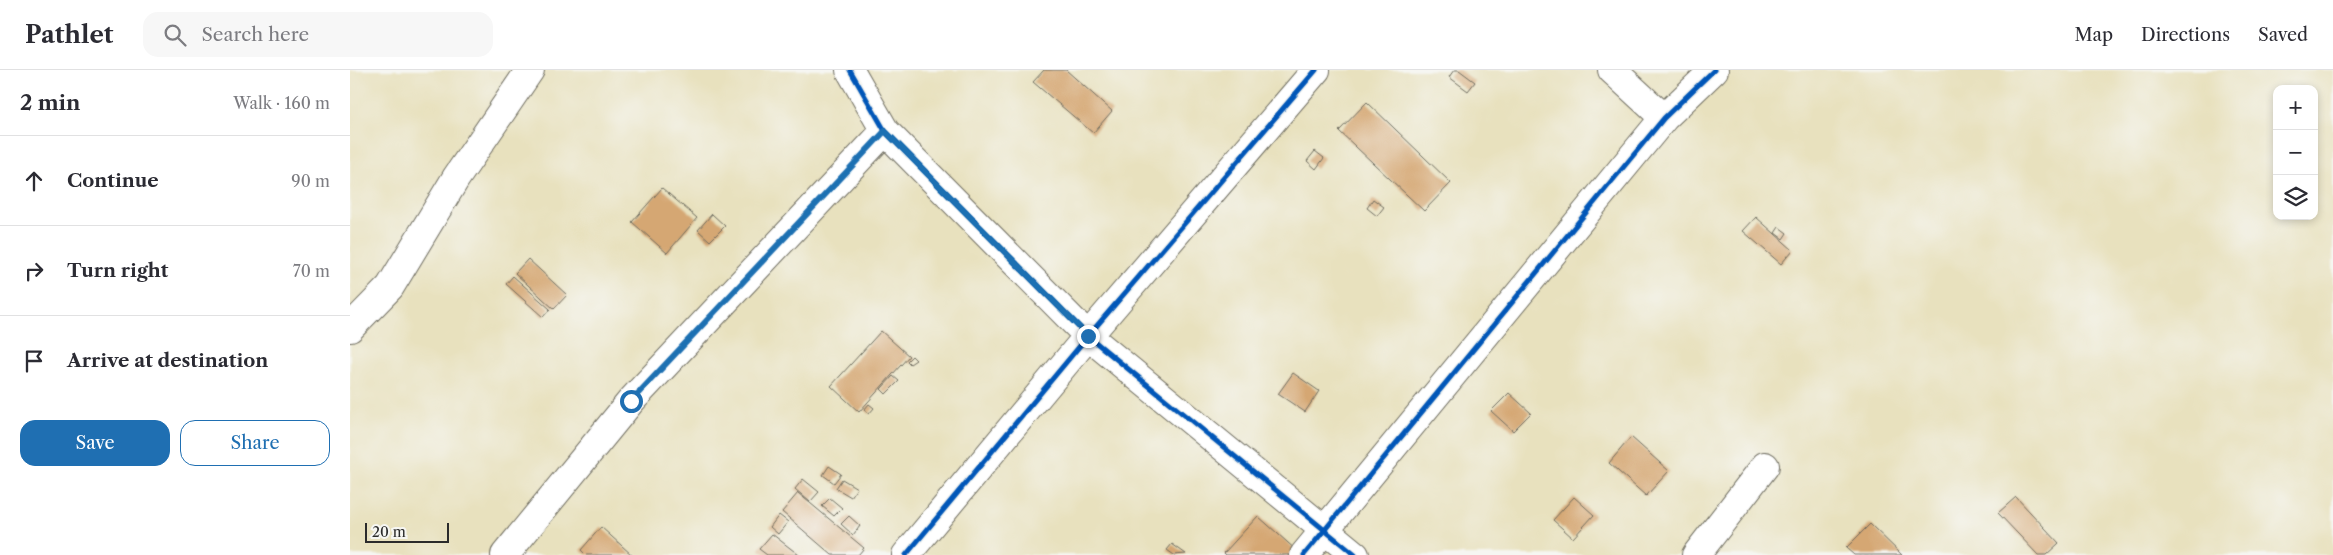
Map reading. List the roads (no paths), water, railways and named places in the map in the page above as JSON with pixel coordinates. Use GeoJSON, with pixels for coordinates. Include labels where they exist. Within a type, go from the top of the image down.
{"type":"FeatureCollection","features":[{"type":"Feature","properties":{"kind":"street"},"geometry":{"type":"LineString","coordinates":[[350,328],[390,286],[456,178],[530,70]]}},
{"type":"Feature","properties":{"kind":"street"},"geometry":{"type":"LineString","coordinates":[[850,70],[885,131],[1088,336],[1355,555]]}},
{"type":"Feature","properties":{"kind":"street"},"geometry":{"type":"LineString","coordinates":[[906,555],[1088,336],[1316,70]]}},
{"type":"Feature","properties":{"kind":"street"},"geometry":{"type":"LineString","coordinates":[[1612,70],[1664,118]]}},
{"type":"Feature","properties":{"kind":"street"},"geometry":{"type":"LineString","coordinates":[[1304,555],[1326,531],[1664,118],[1714,70]]}},
{"type":"Feature","properties":{"kind":"street"},"geometry":{"type":"LineString","coordinates":[[505,555],[631,401],[885,131]]}},
{"type":"Feature","properties":{"kind":"street"},"geometry":{"type":"LineString","coordinates":[[1696,555],[1765,466]]}}]}
